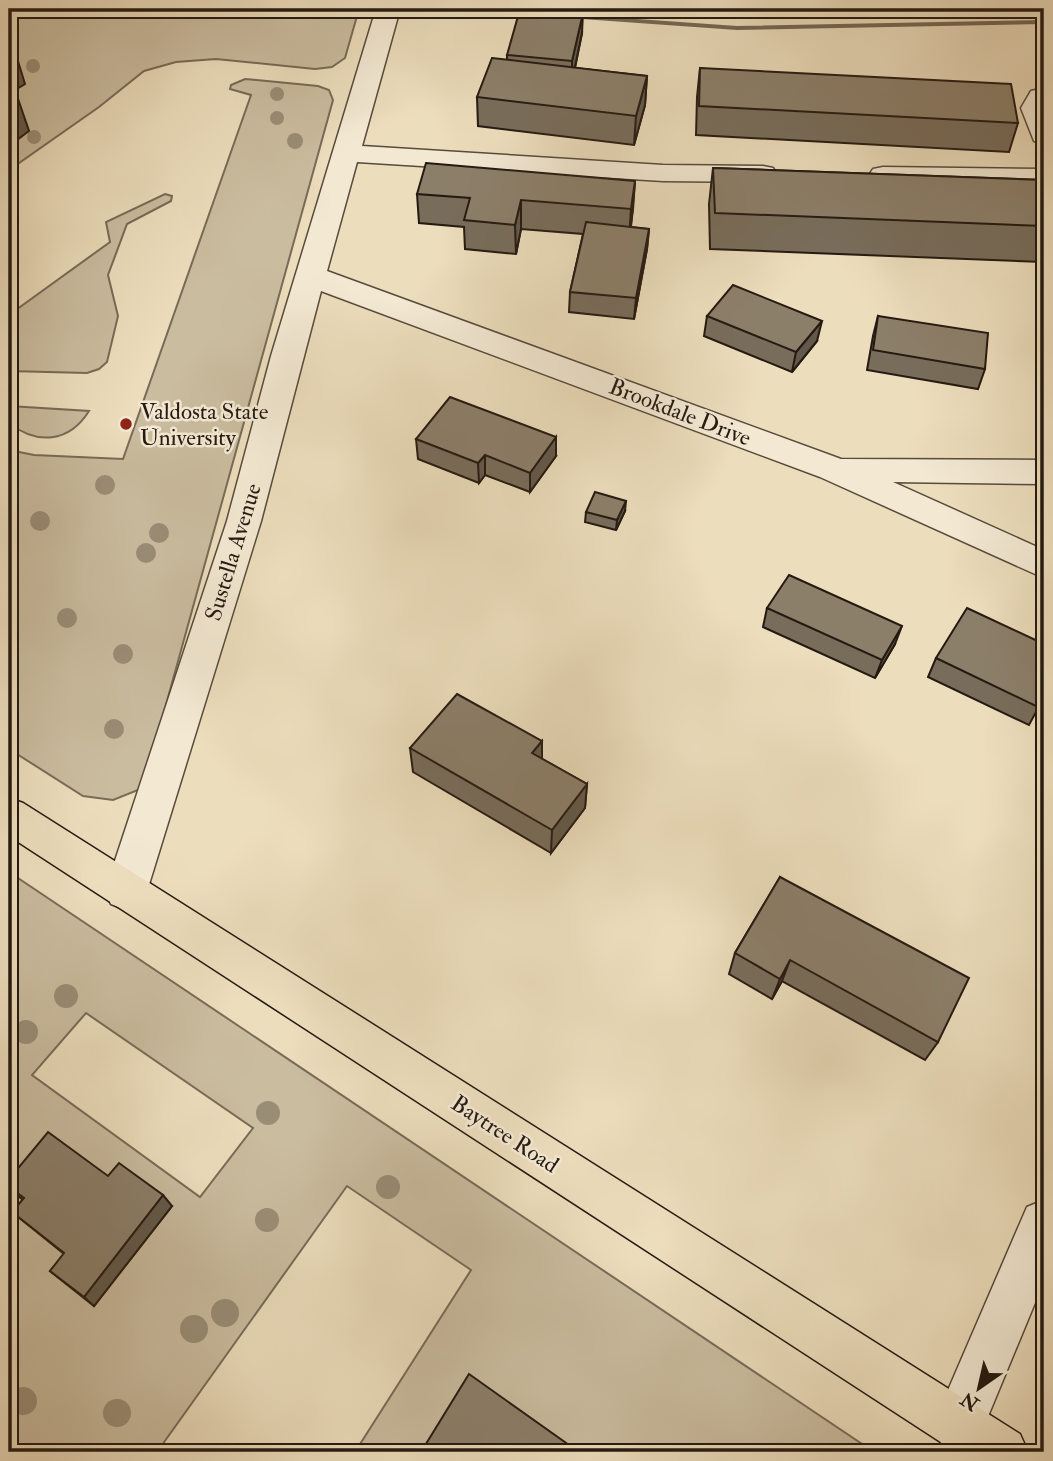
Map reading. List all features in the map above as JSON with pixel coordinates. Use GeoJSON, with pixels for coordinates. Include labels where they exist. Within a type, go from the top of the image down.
{"type":"FeatureCollection","features":[{"type":"Feature","properties":{"kind":"main road","name":"Baytree Road"},"geometry":{"type":"LineString","coordinates":[[9,815],[1002,1452]]}},
{"type":"Feature","properties":{"kind":"street","name":"Sustella Avenue"},"geometry":{"type":"LineString","coordinates":[[126,891],[244,521],[310,276],[388,9]]}},
{"type":"Feature","properties":{"kind":"street"},"geometry":{"type":"LineString","coordinates":[[1044,96],[1040,97],[1034,108],[1044,135]]}},
{"type":"Feature","properties":{"kind":"street"},"geometry":{"type":"LineString","coordinates":[[343,165],[786,174]]}},
{"type":"Feature","properties":{"kind":"street"},"geometry":{"type":"LineString","coordinates":[[343,165],[532,189]]}},
{"type":"Feature","properties":{"kind":"street"},"geometry":{"type":"LineString","coordinates":[[854,175],[1044,177]]}},
{"type":"Feature","properties":{"kind":"street","name":"Brookdale Drive"},"geometry":{"type":"LineString","coordinates":[[310,276],[832,468],[1044,565]]}},
{"type":"Feature","properties":{"kind":"street"},"geometry":{"type":"LineString","coordinates":[[832,468],[1044,472]]}},
{"type":"Feature","properties":{"kind":"street"},"geometry":{"type":"LineString","coordinates":[[960,1425],[1035,1274],[1044,1224]]}},
{"type":"Feature","properties":{"kind":"shaded area"},"geometry":{"type":"Polygon","coordinates":[[[9,9],[359,9],[345,58],[332,67],[315,69],[216,59],[176,62],[144,71],[99,107],[9,170],[9,146],[28,131],[9,77],[9,9]]]}},
{"type":"Feature","properties":{"kind":"shaded area"},"geometry":{"type":"Polygon","coordinates":[[[245,79],[318,86],[329,90],[333,100],[143,788],[113,800],[83,796],[9,749],[9,450],[34,455],[123,459],[251,95],[230,89],[231,85],[245,79]]]}},
{"type":"Feature","properties":{"kind":"shaded area"},"geometry":{"type":"Polygon","coordinates":[[[165,194],[172,196],[171,201],[127,224],[108,275],[118,316],[107,362],[99,369],[87,373],[9,371],[9,315],[110,242],[106,222],[165,194]]]}},
{"type":"Feature","properties":{"kind":"shaded area"},"geometry":{"type":"Polygon","coordinates":[[[9,406],[89,411],[81,422],[62,435],[41,437],[31,435],[9,423],[9,406]]]}},
{"type":"Feature","properties":{"kind":"shaded area"},"geometry":{"type":"Polygon","coordinates":[[[9,872],[874,1452],[355,1452],[471,1270],[347,1186],[157,1452],[9,1452],[9,872]],[[86,1013],[32,1075],[200,1197],[253,1128],[86,1013]],[[17,1195],[36,1209],[172,1206],[17,1195]]]}},
{"type":"Feature","properties":{"kind":"building"},"geometry":{"type":"Polygon","coordinates":[[[520,9],[583,13],[572,61],[507,55],[520,9]]]}},
{"type":"Feature","properties":{"kind":"building"},"geometry":{"type":"Polygon","coordinates":[[[492,58],[647,76],[636,116],[477,97],[492,58]]]}},
{"type":"Feature","properties":{"kind":"building"},"geometry":{"type":"Polygon","coordinates":[[[700,68],[1011,84],[1018,123],[699,106],[700,68]]]}},
{"type":"Feature","properties":{"kind":"building"},"geometry":{"type":"Polygon","coordinates":[[[426,163],[635,181],[631,209],[521,200],[515,225],[464,220],[470,198],[417,194],[426,163]]]}},
{"type":"Feature","properties":{"kind":"building"},"geometry":{"type":"Polygon","coordinates":[[[713,168],[1044,180],[1044,226],[715,213],[713,168]]]}},
{"type":"Feature","properties":{"kind":"building"},"geometry":{"type":"Polygon","coordinates":[[[586,222],[649,229],[636,298],[570,292],[586,222]]]}},
{"type":"Feature","properties":{"kind":"building"},"geometry":{"type":"Polygon","coordinates":[[[733,285],[822,321],[796,352],[707,316],[733,285]]]}},
{"type":"Feature","properties":{"kind":"building"},"geometry":{"type":"Polygon","coordinates":[[[878,316],[988,333],[985,369],[873,350],[878,316]]]}},
{"type":"Feature","properties":{"kind":"building"},"geometry":{"type":"Polygon","coordinates":[[[450,397],[556,437],[530,473],[485,455],[478,463],[416,439],[450,397]]]}},
{"type":"Feature","properties":{"kind":"building"},"geometry":{"type":"Polygon","coordinates":[[[595,492],[626,501],[617,520],[586,512],[595,492]]]}},
{"type":"Feature","properties":{"kind":"building"},"geometry":{"type":"Polygon","coordinates":[[[789,575],[902,626],[882,660],[767,608],[789,575]]]}},
{"type":"Feature","properties":{"kind":"building"},"geometry":{"type":"Polygon","coordinates":[[[967,608],[1044,644],[1044,696],[1038,707],[936,658],[967,608]]]}},
{"type":"Feature","properties":{"kind":"building"},"geometry":{"type":"Polygon","coordinates":[[[457,694],[542,741],[532,753],[587,784],[552,830],[410,748],[457,694]]]}},
{"type":"Feature","properties":{"kind":"building"},"geometry":{"type":"Polygon","coordinates":[[[780,877],[969,978],[938,1042],[790,960],[780,979],[735,953],[780,877]]]}},
{"type":"Feature","properties":{"kind":"building"},"geometry":{"type":"Polygon","coordinates":[[[48,1132],[108,1176],[119,1163],[163,1195],[84,1297],[50,1271],[64,1253],[12,1212],[24,1198],[9,1187],[9,1179],[48,1132]]]}},
{"type":"Feature","properties":{"kind":"building"},"geometry":{"type":"Polygon","coordinates":[[[469,1374],[569,1445],[565,1452],[421,1452],[469,1374]]]}},
{"type":"Feature","properties":{"kind":"waterway"},"geometry":{"type":"LineString","coordinates":[[459,9],[536,14]]}},
{"type":"Feature","properties":{"kind":"waterway"},"geometry":{"type":"LineString","coordinates":[[568,16],[737,28],[1044,22]]}},
{"type":"Feature","properties":{"kind":"place","name":"Valdosta State University"},"geometry":{"type":"Point","coordinates":[126,424]}}]}
